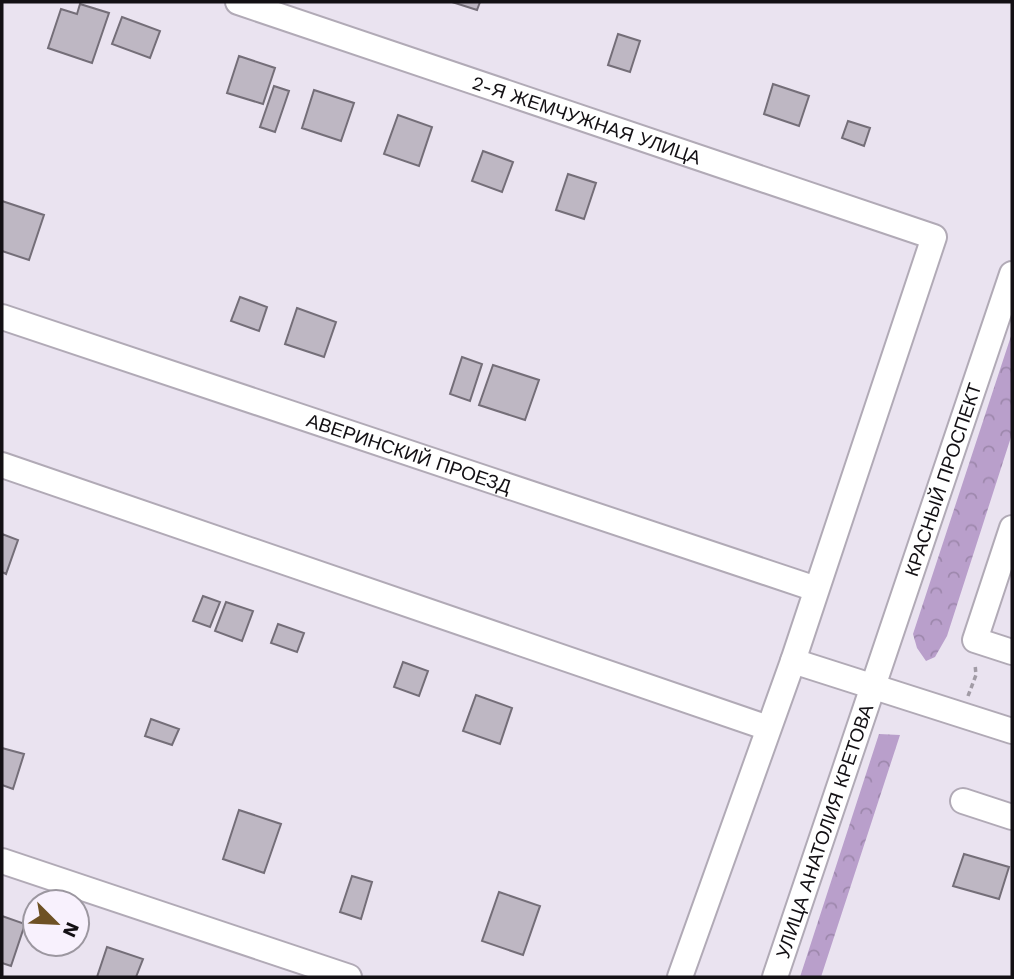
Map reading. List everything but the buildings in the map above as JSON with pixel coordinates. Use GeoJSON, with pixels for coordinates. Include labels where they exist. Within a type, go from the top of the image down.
{"type":"FeatureCollection","features":[{"type":"Feature","properties":{"kind":"street","name":"2-Я ЖЕМЧУЖНАЯ УЛИЦА"},"geometry":{"type":"LineString","coordinates":[[238,2],[934,237],[816,589]]}},
{"type":"Feature","properties":{"kind":"street","name":"КРАСНЫЙ ПРОСПЕКТ"},"geometry":{"type":"LineString","coordinates":[[874,687],[1012,274]]}},
{"type":"Feature","properties":{"kind":"street","name":"АВЕРИНСКИЙ ПРОЕЗД"},"geometry":{"type":"LineString","coordinates":[[2,317],[816,589]]}},
{"type":"Feature","properties":{"kind":"street"},"geometry":{"type":"LineString","coordinates":[[2,465],[768,728]]}},
{"type":"Feature","properties":{"kind":"street"},"geometry":{"type":"LineString","coordinates":[[1012,528],[975,640],[1012,652]]}},
{"type":"Feature","properties":{"kind":"street"},"geometry":{"type":"LineString","coordinates":[[680,977],[793,661],[816,589]]}},
{"type":"Feature","properties":{"kind":"street"},"geometry":{"type":"LineString","coordinates":[[793,661],[1012,731]]}},
{"type":"Feature","properties":{"kind":"street","name":"УЛИЦА АНАТОЛИЯ КРЕТОВА"},"geometry":{"type":"LineString","coordinates":[[775,977],[874,687]]}},
{"type":"Feature","properties":{"kind":"street"},"geometry":{"type":"LineString","coordinates":[[963,801],[1012,817]]}},
{"type":"Feature","properties":{"kind":"street"},"geometry":{"type":"LineString","coordinates":[[2,861],[349,977]]}},
{"type":"Feature","properties":{"kind":"path"},"geometry":{"type":"LineString","coordinates":[[961,715],[975,675],[975,640]]}},
{"type":"Feature","properties":{"kind":"green space"},"geometry":{"type":"Polygon","coordinates":[[[1012,333],[1012,434],[947,636],[935,657],[926,661],[917,648],[913,634],[1012,333]]]}},
{"type":"Feature","properties":{"kind":"green space"},"geometry":{"type":"Polygon","coordinates":[[[879,734],[900,735],[821,977],[800,977],[879,734]]]}}]}
